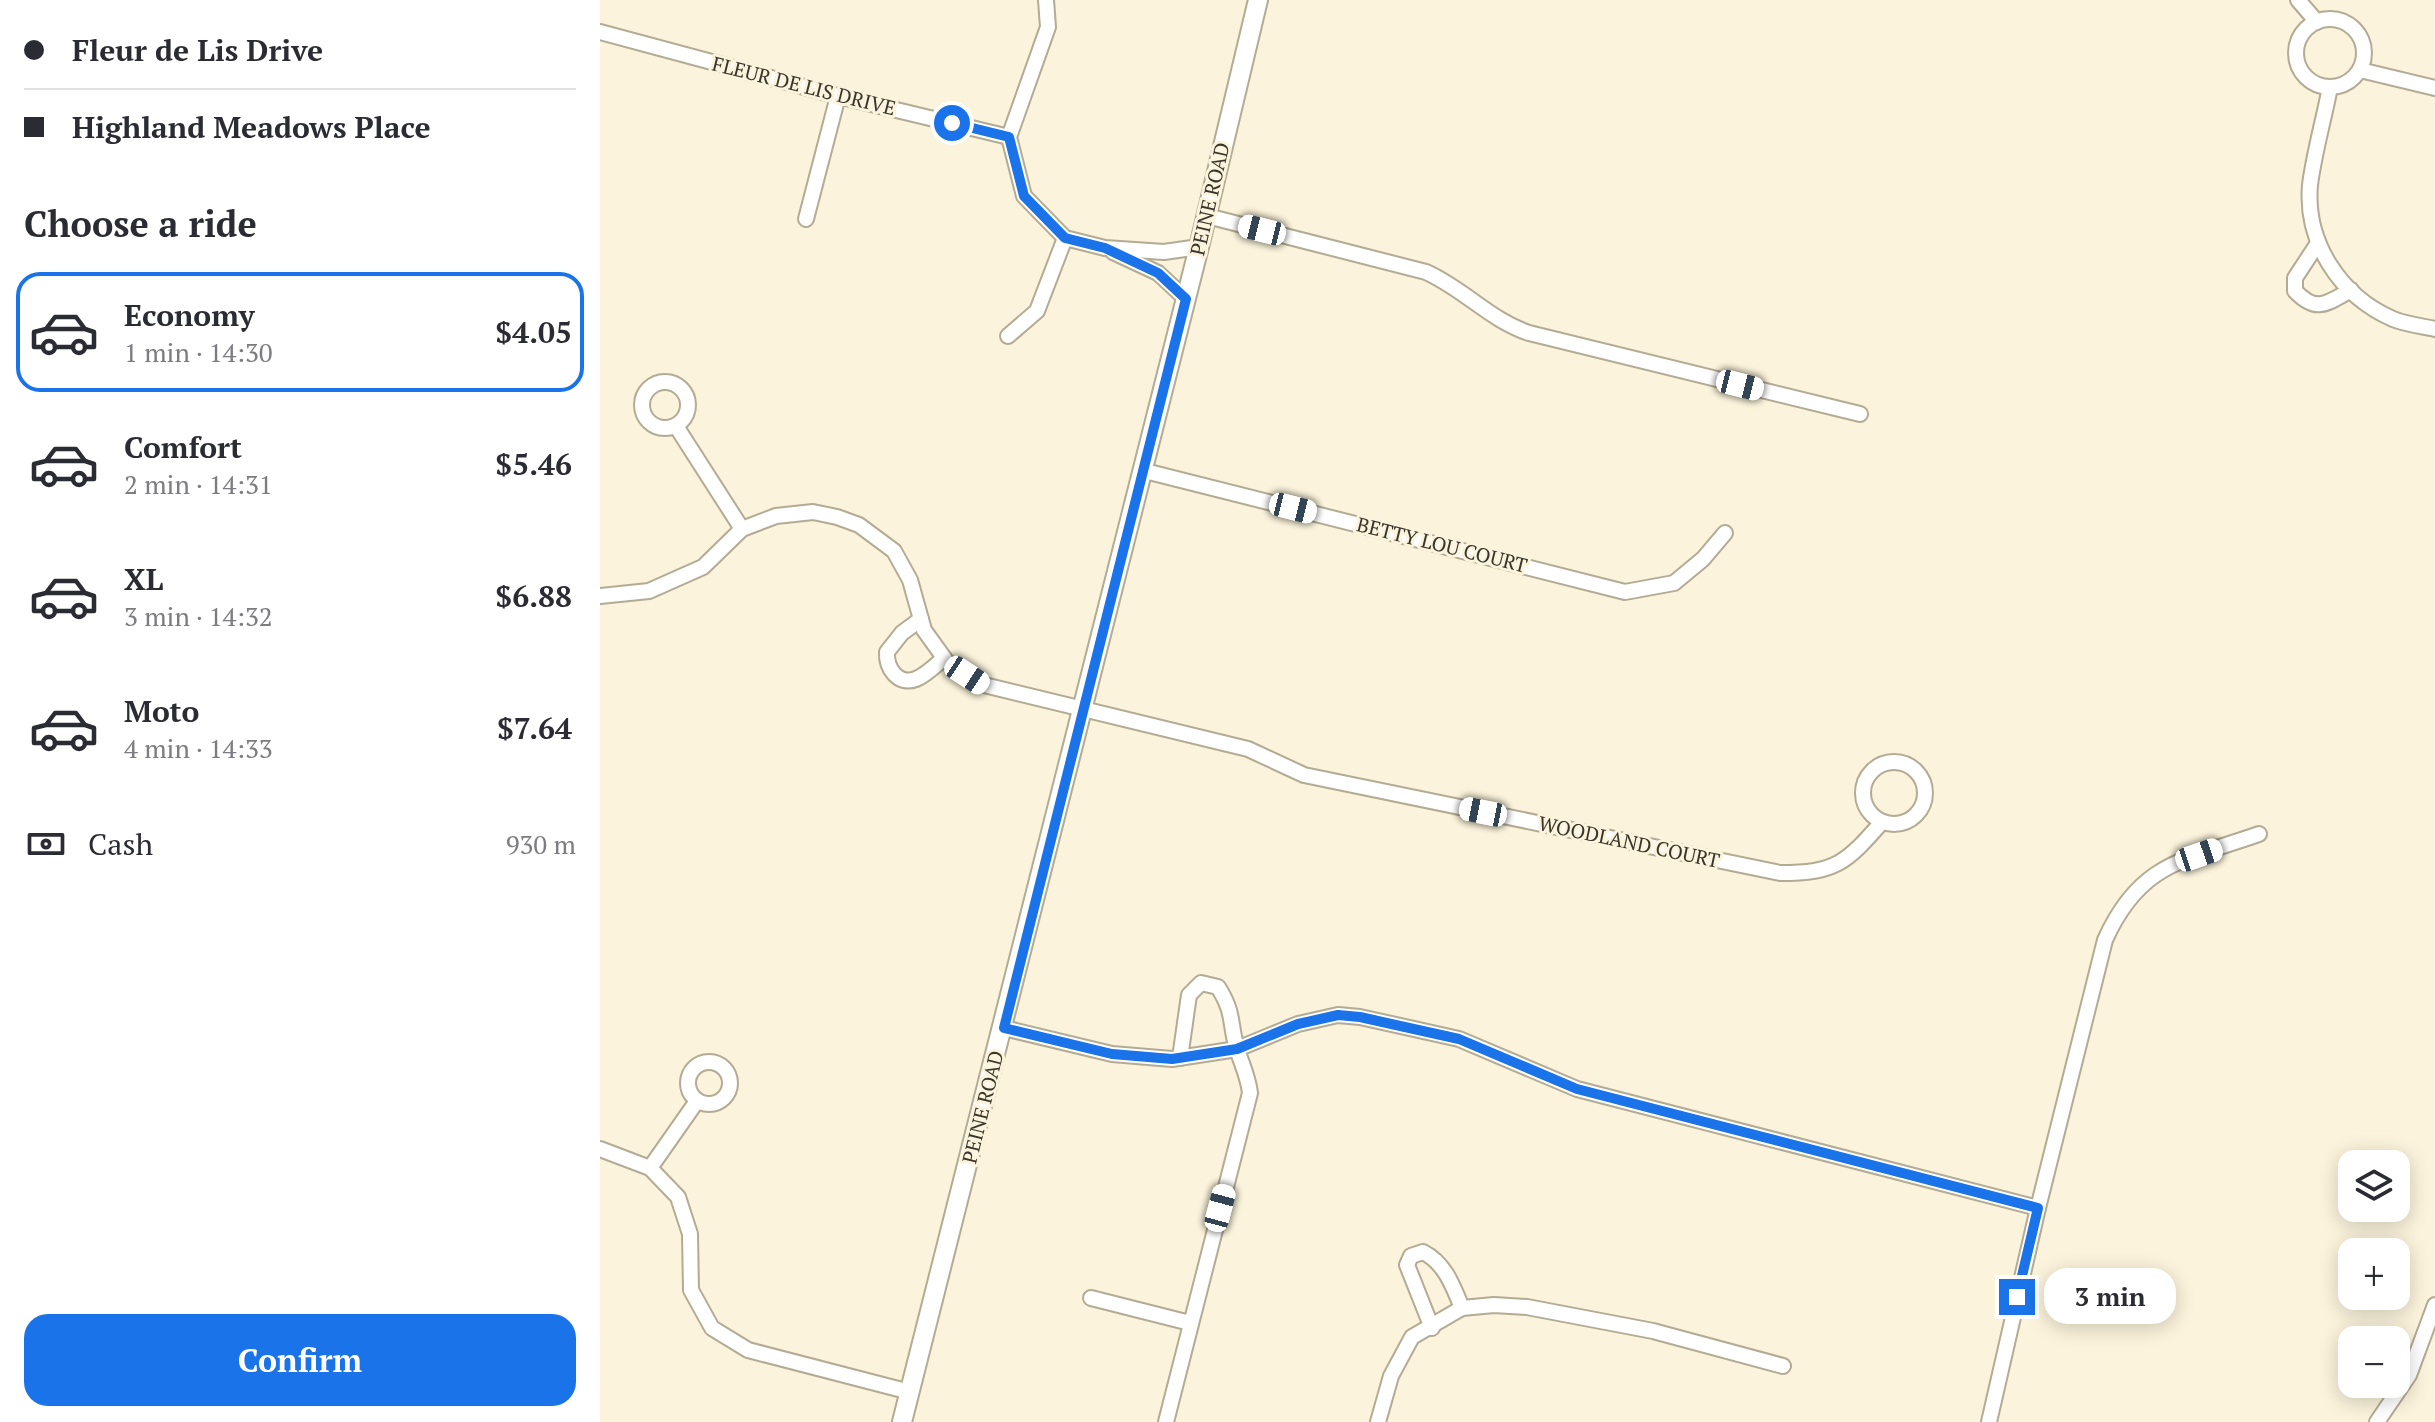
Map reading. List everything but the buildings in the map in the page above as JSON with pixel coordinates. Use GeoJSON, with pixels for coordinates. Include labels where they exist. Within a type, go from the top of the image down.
{"type":"FeatureCollection","features":[{"type":"Feature","properties":{"kind":"street","name":"PEINE ROAD"},"geometry":{"type":"LineString","coordinates":[[902,1422],[1004,1028],[1258,0]]}},
{"type":"Feature","properties":{"kind":"street"},"geometry":{"type":"LineString","coordinates":[[2298,0],[2317,22]]}},
{"type":"Feature","properties":{"kind":"street"},"geometry":{"type":"LineString","coordinates":[[1051,1],[1048,27],[1009,137],[1024,196],[1065,238],[1105,248],[1164,252],[1199,247]]}},
{"type":"Feature","properties":{"kind":"street"},"geometry":{"type":"LineString","coordinates":[[2338,20],[2356,31],[2364,50],[2360,70],[2347,83],[2330,87],[2308,79],[2297,60],[2300,37],[2317,22],[2338,20]]}},
{"type":"Feature","properties":{"kind":"street","name":"FLEUR DE LIS DRIVE"},"geometry":{"type":"LineString","coordinates":[[600,32],[838,96],[1009,137]]}},
{"type":"Feature","properties":{"kind":"street"},"geometry":{"type":"LineString","coordinates":[[2360,70],[2435,88]]}},
{"type":"Feature","properties":{"kind":"street"},"geometry":{"type":"LineString","coordinates":[[2330,87],[2310,185],[2310,215],[2318,243],[2334,273],[2351,290],[2393,319],[2435,329]]}},
{"type":"Feature","properties":{"kind":"street"},"geometry":{"type":"LineString","coordinates":[[806,219],[838,96]]}},
{"type":"Feature","properties":{"kind":"street"},"geometry":{"type":"LineString","coordinates":[[1207,216],[1426,272],[1447,282],[1496,319],[1529,333],[1860,414]]}},
{"type":"Feature","properties":{"kind":"street"},"geometry":{"type":"LineString","coordinates":[[1008,336],[1037,311],[1065,238]]}},
{"type":"Feature","properties":{"kind":"street"},"geometry":{"type":"LineString","coordinates":[[2318,243],[2295,278],[2295,291],[2307,303],[2321,306],[2351,290]]}},
{"type":"Feature","properties":{"kind":"street"},"geometry":{"type":"LineString","coordinates":[[1105,248],[1158,273],[1186,299]]}},
{"type":"Feature","properties":{"kind":"street"},"geometry":{"type":"LineString","coordinates":[[676,426],[742,529]]}},
{"type":"Feature","properties":{"kind":"street","name":"BETTY LOU COURT"},"geometry":{"type":"LineString","coordinates":[[1141,470],[1625,592],[1674,583],[1703,559],[1725,533]]}},
{"type":"Feature","properties":{"kind":"street"},"geometry":{"type":"LineString","coordinates":[[600,596],[649,591],[703,567],[742,529],[776,516],[813,512],[859,525],[894,551],[903,565],[921,619],[924,630],[944,658],[918,678],[909,680],[898,677],[890,670],[887,652],[902,633],[921,619]]}},
{"type":"Feature","properties":{"kind":"street","name":"WOODLAND COURT"},"geometry":{"type":"LineString","coordinates":[[944,658],[980,684],[1248,749],[1304,775],[1780,873],[1813,873],[1851,858],[1882,822]]}},
{"type":"Feature","properties":{"kind":"street"},"geometry":{"type":"LineString","coordinates":[[1882,764],[1906,764],[1923,781],[1923,805],[1906,822],[1894,825],[1882,822],[1865,805],[1862,793],[1865,781],[1871,771],[1882,764]]}},
{"type":"Feature","properties":{"kind":"street"},"geometry":{"type":"LineString","coordinates":[[1989,1422],[2038,1208],[2105,940],[2118,910],[2149,876],[2169,865],[2259,834]]}},
{"type":"Feature","properties":{"kind":"street"},"geometry":{"type":"LineString","coordinates":[[1166,1422],[1250,1093],[1247,1071],[1237,1049],[1231,1008],[1218,987],[1201,983],[1189,995],[1180,1058]]}},
{"type":"Feature","properties":{"kind":"street"},"geometry":{"type":"LineString","coordinates":[[1004,1028],[1112,1054],[1180,1058],[1237,1049],[1298,1024],[1338,1015],[1371,1019],[1459,1039],[1577,1089],[2038,1208]]}},
{"type":"Feature","properties":{"kind":"street"},"geometry":{"type":"LineString","coordinates":[[650,1168],[697,1101]]}},
{"type":"Feature","properties":{"kind":"street"},"geometry":{"type":"LineString","coordinates":[[600,1149],[650,1168],[678,1197],[690,1234],[691,1290],[712,1328],[748,1350],[910,1392]]}},
{"type":"Feature","properties":{"kind":"street"},"geometry":{"type":"LineString","coordinates":[[1432,1328],[1407,1265],[1411,1256],[1423,1252],[1433,1257],[1448,1275],[1462,1308]]}},
{"type":"Feature","properties":{"kind":"street"},"geometry":{"type":"LineString","coordinates":[[1091,1298],[1190,1323]]}},
{"type":"Feature","properties":{"kind":"street"},"geometry":{"type":"LineString","coordinates":[[1378,1422],[1391,1376],[1412,1337],[1462,1308],[1494,1305],[1527,1307],[1653,1331],[1783,1366]]}},
{"type":"Feature","properties":{"kind":"street"},"geometry":{"type":"LineString","coordinates":[[2377,1422],[2409,1375],[2435,1305]]}},
{"type":"Feature","properties":{"kind":"route"},"geometry":{"type":"LineString","coordinates":[[952,123],[1009,137],[1024,196],[1065,238],[1105,248],[1158,273],[1186,299],[1004,1028],[1112,1054],[1172,1059],[1237,1049],[1298,1024],[1338,1015],[1382,1021],[1459,1039],[1577,1089],[2038,1208],[2017,1297]]}}]}
